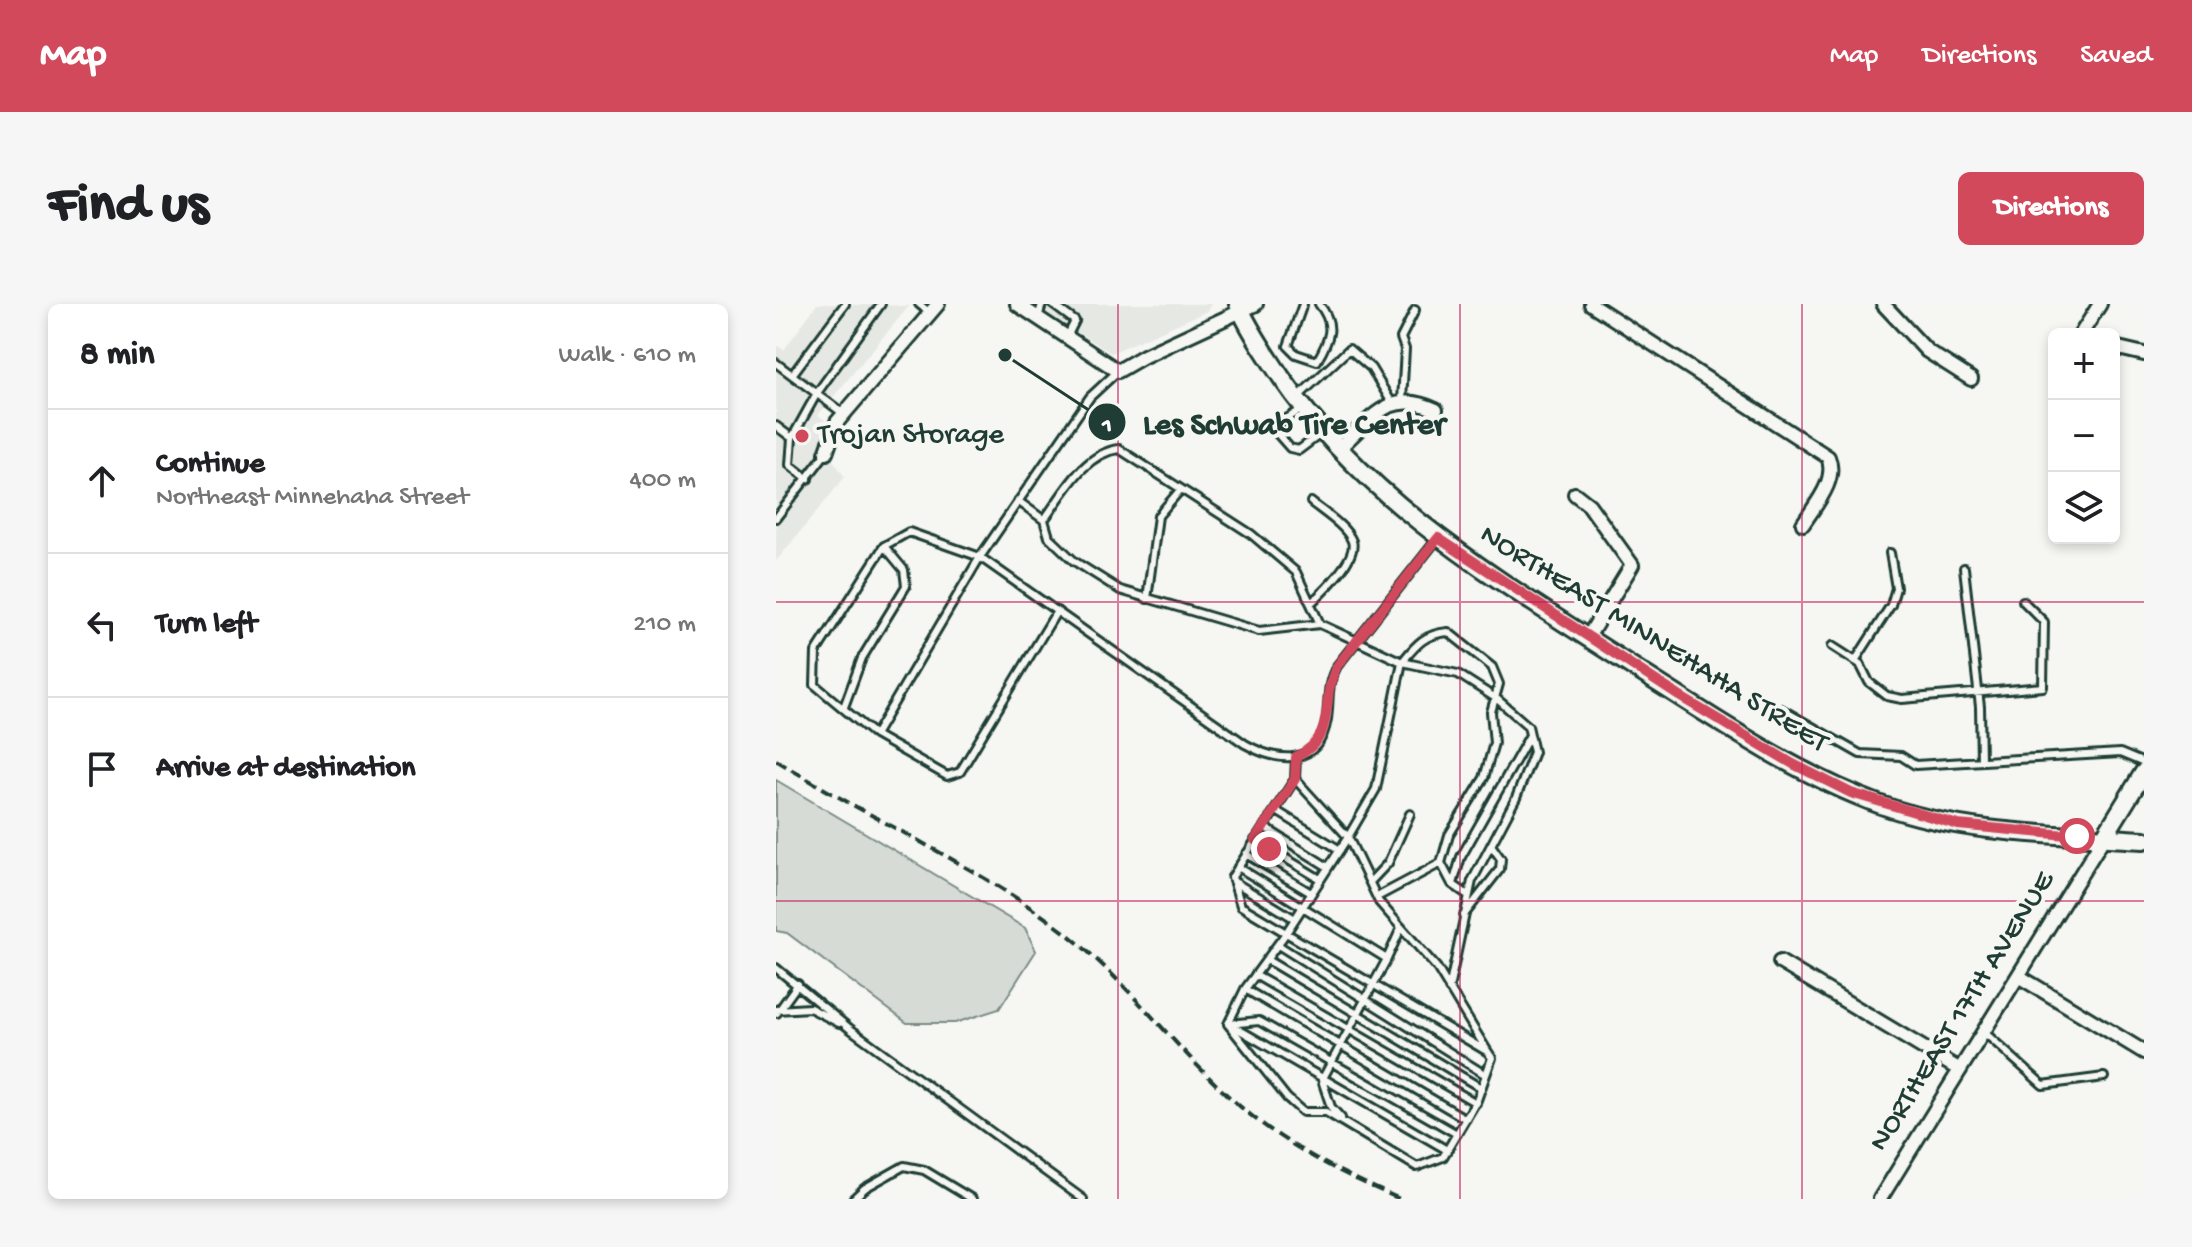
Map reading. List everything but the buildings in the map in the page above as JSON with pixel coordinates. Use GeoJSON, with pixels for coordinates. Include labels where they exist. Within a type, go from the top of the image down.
{"type":"FeatureCollection","features":[{"type":"Feature","properties":{"kind":"main road","name":"NORTHEAST MINNEHAHA STREET"},"geometry":{"type":"LineString","coordinates":[[1245,306],[1265,352],[1300,403],[1377,489],[1438,538],[1588,637],[1793,764],[1882,805],[1970,827],[2144,840]]}},
{"type":"Feature","properties":{"kind":"main road","name":"NORTHEAST 17TH AVENUE"},"geometry":{"type":"LineString","coordinates":[[2104,837],[2144,772]]}},
{"type":"Feature","properties":{"kind":"street"},"geometry":{"type":"LineString","coordinates":[[1017,304],[1118,371],[1245,306]]}},
{"type":"Feature","properties":{"kind":"street"},"geometry":{"type":"LineString","coordinates":[[1591,304],[1828,457],[1832,472],[1829,481],[1803,524]]}},
{"type":"Feature","properties":{"kind":"street"},"geometry":{"type":"LineString","coordinates":[[1883,304],[1927,351],[1971,379]]}},
{"type":"Feature","properties":{"kind":"street"},"geometry":{"type":"LineString","coordinates":[[2085,328],[2100,304]]}},
{"type":"Feature","properties":{"kind":"street"},"geometry":{"type":"LineString","coordinates":[[826,453],[837,422],[934,308]]}},
{"type":"Feature","properties":{"kind":"street"},"geometry":{"type":"LineString","coordinates":[[2120,348],[2144,354]]}},
{"type":"Feature","properties":{"kind":"street"},"geometry":{"type":"LineString","coordinates":[[1338,449],[1397,402],[1417,401],[1436,410]]}},
{"type":"Feature","properties":{"kind":"street"},"geometry":{"type":"LineString","coordinates":[[1575,494],[1597,516],[1632,565],[1588,637]]}},
{"type":"Feature","properties":{"kind":"street","name":"NORTHEAST 17TH AVENUE"},"geometry":{"type":"LineString","coordinates":[[1880,1199],[2104,837]]}},
{"type":"Feature","properties":{"kind":"street"},"geometry":{"type":"LineString","coordinates":[[1780,962],[1960,1070]]}},
{"type":"Feature","properties":{"kind":"street"},"geometry":{"type":"LineString","coordinates":[[2020,977],[2144,1052]]}},
{"type":"Feature","properties":{"kind":"lane"},"geometry":{"type":"LineString","coordinates":[[792,375],[845,304]]}},
{"type":"Feature","properties":{"kind":"lane"},"geometry":{"type":"LineString","coordinates":[[808,479],[790,465],[792,438],[817,393],[881,304]]}},
{"type":"Feature","properties":{"kind":"lane"},"geometry":{"type":"LineString","coordinates":[[919,304],[934,308]]}},
{"type":"Feature","properties":{"kind":"lane"},"geometry":{"type":"LineString","coordinates":[[1038,318],[1042,304]]}},
{"type":"Feature","properties":{"kind":"lane"},"geometry":{"type":"LineString","coordinates":[[1052,304],[1075,321],[1067,337]]}},
{"type":"Feature","properties":{"kind":"lane"},"geometry":{"type":"LineString","coordinates":[[1288,346],[1303,304]]}},
{"type":"Feature","properties":{"kind":"lane"},"geometry":{"type":"LineString","coordinates":[[1288,346],[1296,354],[1317,361],[1330,339],[1330,318],[1319,304]]}},
{"type":"Feature","properties":{"kind":"lane"},"geometry":{"type":"LineString","coordinates":[[1397,402],[1405,349],[1401,338],[1415,310]]}},
{"type":"Feature","properties":{"kind":"lane"},"geometry":{"type":"LineString","coordinates":[[1265,352],[1288,346]]}},
{"type":"Feature","properties":{"kind":"lane"},"geometry":{"type":"LineString","coordinates":[[1323,432],[1299,450],[1290,448],[1275,431],[1278,424],[1349,349],[1371,368],[1397,402]]}},
{"type":"Feature","properties":{"kind":"lane"},"geometry":{"type":"LineString","coordinates":[[776,363],[844,414]]}},
{"type":"Feature","properties":{"kind":"lane"},"geometry":{"type":"LineString","coordinates":[[875,735],[980,557],[1090,397],[1118,371]]}},
{"type":"Feature","properties":{"kind":"lane"},"geometry":{"type":"LineString","coordinates":[[776,426],[792,438]]}},
{"type":"Feature","properties":{"kind":"lane"},"geometry":{"type":"LineString","coordinates":[[1044,520],[1088,461],[1104,450],[1119,449],[1138,458],[1251,534],[1296,572],[1320,624]]}},
{"type":"Feature","properties":{"kind":"lane"},"geometry":{"type":"LineString","coordinates":[[776,518],[826,453]]}},
{"type":"Feature","properties":{"kind":"lane"},"geometry":{"type":"LineString","coordinates":[[1147,599],[1158,516],[1181,489]]}},
{"type":"Feature","properties":{"kind":"lane"},"geometry":{"type":"LineString","coordinates":[[1018,501],[1044,520],[1049,537],[1074,561],[1120,590],[1259,631],[1320,624],[1355,643],[1402,662],[1458,674],[1497,699],[1528,726],[1534,752],[1468,895],[1449,989]]}},
{"type":"Feature","properties":{"kind":"lane"},"geometry":{"type":"LineString","coordinates":[[1311,502],[1345,531],[1352,542],[1352,551],[1329,586],[1311,603]]}},
{"type":"Feature","properties":{"kind":"lane"},"geometry":{"type":"LineString","coordinates":[[1057,611],[960,772],[947,776],[875,735],[815,685],[816,652],[884,546],[909,532],[980,557],[1057,611],[1245,744],[1266,756],[1283,760],[1296,757],[1308,751],[1324,730],[1328,682],[1438,538]]}},
{"type":"Feature","properties":{"kind":"lane"},"geometry":{"type":"LineString","coordinates":[[844,707],[862,658],[906,586],[904,570],[884,546]]}},
{"type":"Feature","properties":{"kind":"lane"},"geometry":{"type":"LineString","coordinates":[[1855,661],[1894,596],[1896,588],[1890,553]]}},
{"type":"Feature","properties":{"kind":"lane"},"geometry":{"type":"LineString","coordinates":[[1964,568],[1979,694],[1981,761]]}},
{"type":"Feature","properties":{"kind":"lane"},"geometry":{"type":"LineString","coordinates":[[1832,646],[1860,664],[1869,682],[1887,696],[1902,699],[2043,687],[2044,622],[2023,601]]}},
{"type":"Feature","properties":{"kind":"lane"},"geometry":{"type":"LineString","coordinates":[[1228,1024],[1245,989],[1286,933],[1376,789],[1402,662],[1421,640],[1432,633],[1448,632],[1492,667],[1499,684],[1491,712],[1494,743],[1484,778],[1449,835],[1441,863],[1453,884],[1468,895]]}},
{"type":"Feature","properties":{"kind":"lane"},"geometry":{"type":"LineString","coordinates":[[1781,709],[1860,754],[1901,756],[1915,765],[2120,753],[2144,763]]}},
{"type":"Feature","properties":{"kind":"lane"},"geometry":{"type":"LineString","coordinates":[[1453,884],[1461,857],[1530,735]]}},
{"type":"Feature","properties":{"kind":"lane"},"geometry":{"type":"LineString","coordinates":[[1296,757],[1295,779],[1232,877],[1241,906],[1488,1052]]}},
{"type":"Feature","properties":{"kind":"lane"},"geometry":{"type":"LineString","coordinates":[[1228,1024],[1287,1098],[1303,1112],[1326,1112],[1417,1167],[1443,1157],[1476,1103],[1492,1058],[1449,989],[1377,897],[1348,837],[1295,779]]}},
{"type":"Feature","properties":{"kind":"lane"},"geometry":{"type":"LineString","coordinates":[[1275,810],[1340,850]]}},
{"type":"Feature","properties":{"kind":"lane"},"geometry":{"type":"LineString","coordinates":[[1370,882],[1388,863],[1410,814]]}},
{"type":"Feature","properties":{"kind":"lane"},"geometry":{"type":"LineString","coordinates":[[1264,827],[1328,867]]}},
{"type":"Feature","properties":{"kind":"lane"},"geometry":{"type":"LineString","coordinates":[[1255,840],[1320,879]]}},
{"type":"Feature","properties":{"kind":"lane"},"geometry":{"type":"LineString","coordinates":[[1464,915],[1500,869],[1501,859],[1491,845]]}},
{"type":"Feature","properties":{"kind":"lane"},"geometry":{"type":"LineString","coordinates":[[1246,854],[1311,893]]}},
{"type":"Feature","properties":{"kind":"lane"},"geometry":{"type":"LineString","coordinates":[[1377,897],[1441,863]]}},
{"type":"Feature","properties":{"kind":"lane"},"geometry":{"type":"LineString","coordinates":[[1238,867],[1301,909],[1387,959]]}},
{"type":"Feature","properties":{"kind":"lane"},"geometry":{"type":"LineString","coordinates":[[1233,881],[1295,919]]}},
{"type":"Feature","properties":{"kind":"lane"},"geometry":{"type":"LineString","coordinates":[[1345,1124],[1331,1107],[1322,1080],[1367,1000],[1401,928]]}},
{"type":"Feature","properties":{"kind":"lane"},"geometry":{"type":"LineString","coordinates":[[1278,945],[1486,1075]]}},
{"type":"Feature","properties":{"kind":"lane"},"geometry":{"type":"LineString","coordinates":[[1267,960],[1481,1088]]}},
{"type":"Feature","properties":{"kind":"lane"},"geometry":{"type":"LineString","coordinates":[[776,968],[849,1028],[1083,1199]]}},
{"type":"Feature","properties":{"kind":"lane"},"geometry":{"type":"LineString","coordinates":[[1255,975],[1476,1103]]}},
{"type":"Feature","properties":{"kind":"lane"},"geometry":{"type":"LineString","coordinates":[[776,1012],[798,984]]}},
{"type":"Feature","properties":{"kind":"lane"},"geometry":{"type":"LineString","coordinates":[[1245,989],[1466,1119]]}},
{"type":"Feature","properties":{"kind":"lane"},"geometry":{"type":"LineString","coordinates":[[776,1012],[810,1008],[849,1028]]}},
{"type":"Feature","properties":{"kind":"lane"},"geometry":{"type":"LineString","coordinates":[[1228,1024],[1259,1021],[1457,1134]]}},
{"type":"Feature","properties":{"kind":"lane"},"geometry":{"type":"LineString","coordinates":[[1228,1024],[1447,1150]]}},
{"type":"Feature","properties":{"kind":"lane"},"geometry":{"type":"LineString","coordinates":[[1985,1033],[2043,1085],[2104,1077]]}},
{"type":"Feature","properties":{"kind":"lane"},"geometry":{"type":"LineString","coordinates":[[853,1199],[865,1188],[904,1166],[924,1170],[972,1199]]}},
{"type":"Feature","properties":{"kind":"shaded area","name":"Trojan Storage"},"geometry":{"type":"Polygon","coordinates":[[[817,304],[909,306],[818,415],[834,427],[821,444],[845,477],[776,561],[776,345],[784,350],[817,304]]]}},
{"type":"Feature","properties":{"kind":"shaded area"},"geometry":{"type":"Polygon","coordinates":[[[1032,304],[1211,304],[1207,311],[1111,353],[1032,304]]]}},
{"type":"Feature","properties":{"kind":"shaded area"},"geometry":{"type":"Polygon","coordinates":[[[776,780],[1025,928],[1036,951],[999,1009],[955,1023],[907,1023],[787,933],[776,931],[776,780]]]}},
{"type":"Feature","properties":{"kind":"railway"},"geometry":{"type":"LineString","coordinates":[[776,760],[961,864],[1033,909],[1089,952],[1225,1093],[1265,1126],[1308,1154],[1400,1199]]}},
{"type":"Feature","properties":{"kind":"place","name":"Les Schwab Tire Center"},"geometry":{"type":"Point","coordinates":[1005,355]}},
{"type":"Feature","properties":{"kind":"place","name":"Trojan Storage"},"geometry":{"type":"Point","coordinates":[802,436]}},
{"type":"Feature","properties":{"kind":"route"},"geometry":{"type":"LineString","coordinates":[[1269,849],[1255,840],[1295,779],[1296,757],[1308,751],[1324,730],[1328,682],[1337,666],[1438,538],[1679,696],[1793,764],[1851,793],[1882,805],[1958,825],[1996,831],[2077,836]]}}]}
